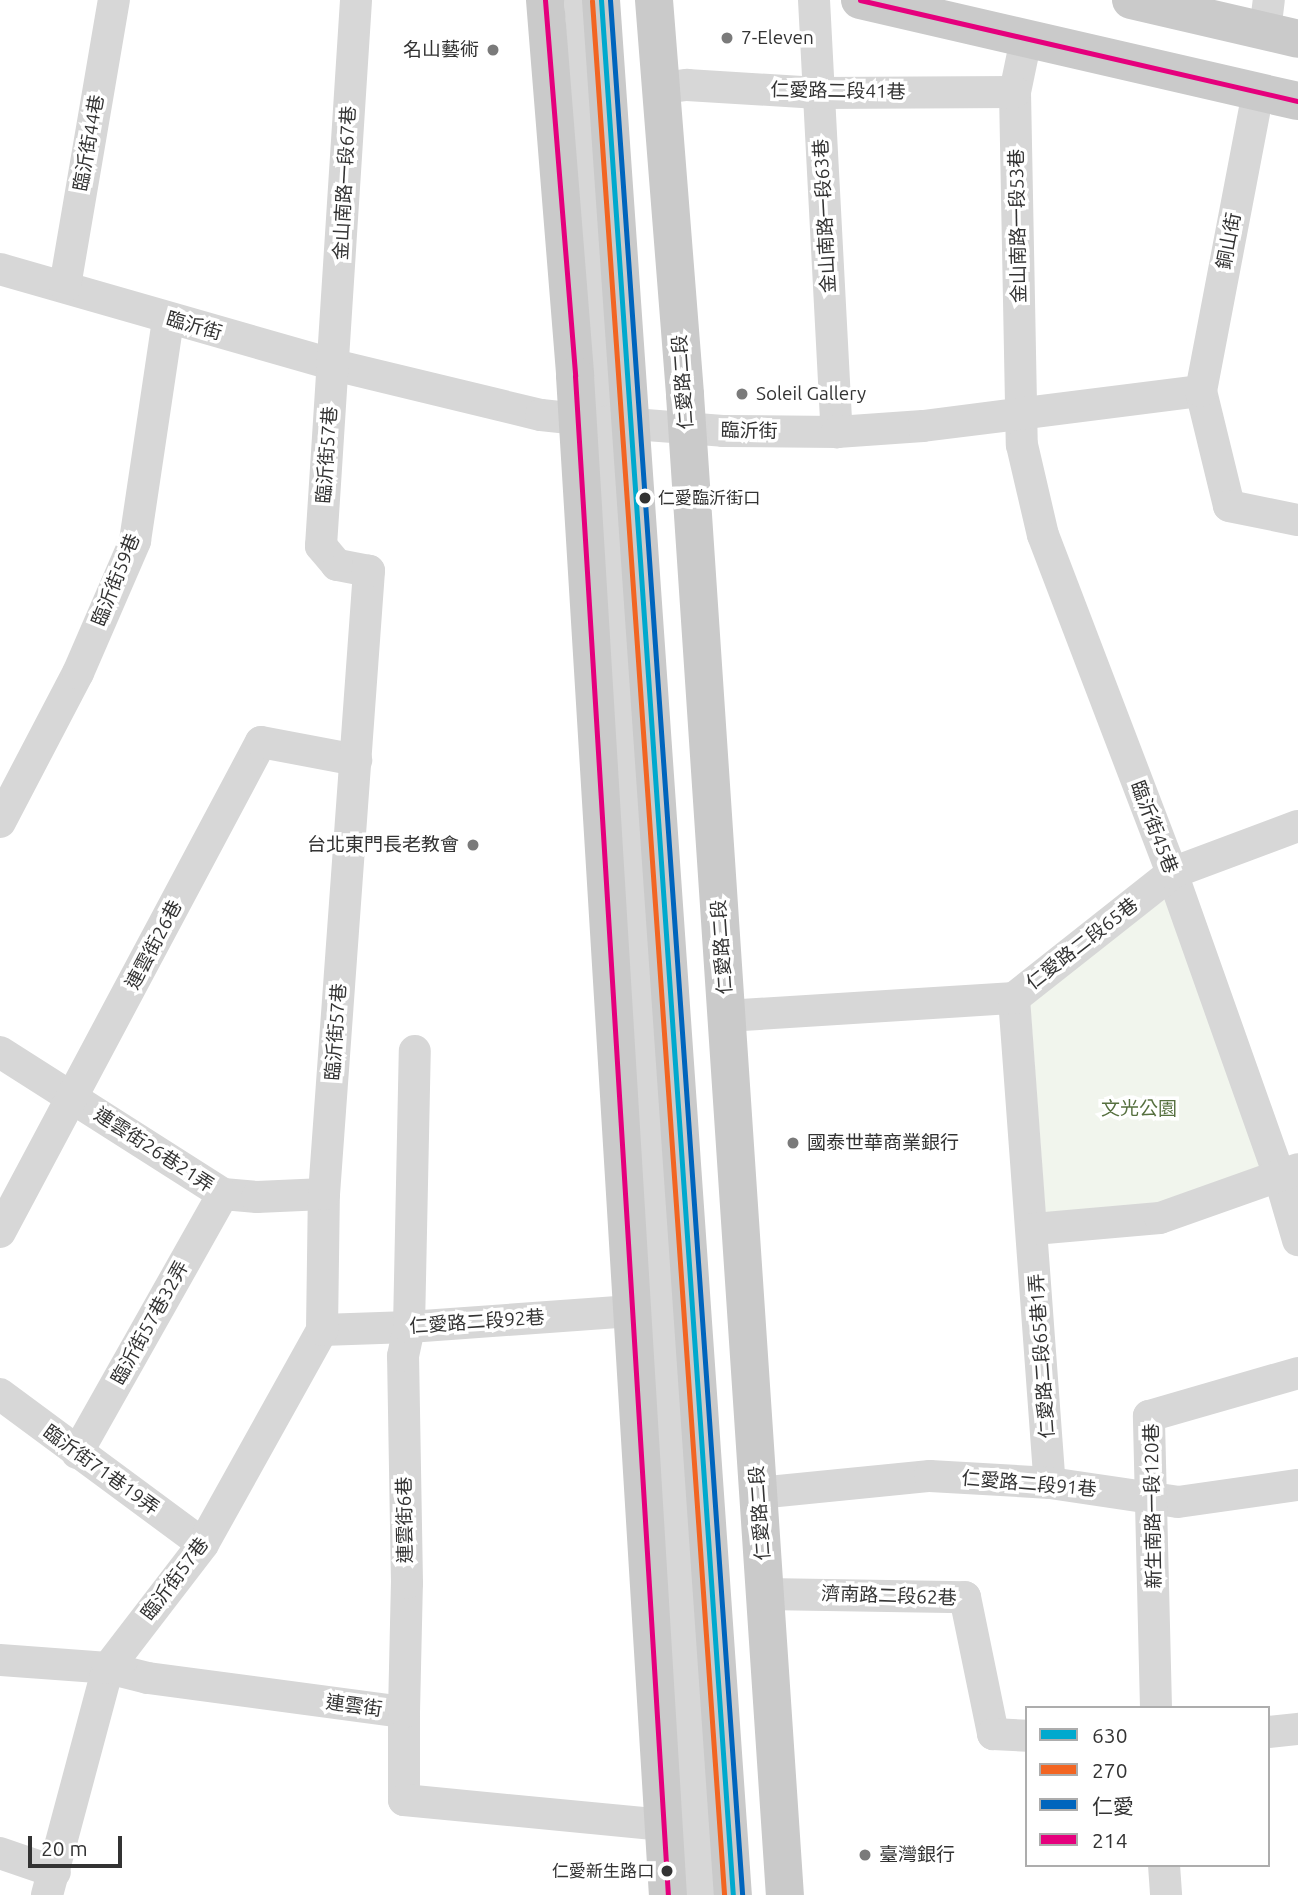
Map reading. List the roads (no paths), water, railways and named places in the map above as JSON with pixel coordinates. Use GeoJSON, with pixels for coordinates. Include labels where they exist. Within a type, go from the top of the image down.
{"type":"FeatureCollection","features":[{"type":"Feature","properties":{"kind":"main road"},"geometry":{"type":"LineString","coordinates":[[545,0],[604,421],[733,1895]]}},
{"type":"Feature","properties":{"kind":"main road"},"geometry":{"type":"LineString","coordinates":[[601,0],[604,421],[631,1311],[668,1895]]}},
{"type":"Feature","properties":{"kind":"main road","name":"仁愛路二段"},"geometry":{"type":"LineString","coordinates":[[654,0],[687,429],[785,1895]]}},
{"type":"Feature","properties":{"kind":"main road"},"geometry":{"type":"LineString","coordinates":[[860,0],[1298,101]]}},
{"type":"Feature","properties":{"kind":"main road"},"geometry":{"type":"LineString","coordinates":[[1131,0],[1277,23]]}},
{"type":"Feature","properties":{"kind":"street","name":"臨沂街44巷"},"geometry":{"type":"LineString","coordinates":[[65,286],[114,0]]}},
{"type":"Feature","properties":{"kind":"street","name":"金山南路一段67巷"},"geometry":{"type":"LineString","coordinates":[[334,365],[356,0]]}},
{"type":"Feature","properties":{"kind":"street"},"geometry":{"type":"LineString","coordinates":[[580,0],[604,421],[702,1895]]}},
{"type":"Feature","properties":{"kind":"street","name":"金山南路一段63巷"},"geometry":{"type":"LineString","coordinates":[[814,0],[829,93],[837,432]]}},
{"type":"Feature","properties":{"kind":"street","name":"金山南路一段53巷"},"geometry":{"type":"LineString","coordinates":[[1022,413],[1003,92],[1026,39]]}},
{"type":"Feature","properties":{"kind":"street","name":"仁愛路二段41巷"},"geometry":{"type":"LineString","coordinates":[[661,88],[687,85],[829,93],[1003,92]]}},
{"type":"Feature","properties":{"kind":"street","name":"銅山街"},"geometry":{"type":"LineString","coordinates":[[1201,391],[1258,92]]}},
{"type":"Feature","properties":{"kind":"street","name":"臨沂街"},"geometry":{"type":"LineString","coordinates":[[0,269],[334,365],[541,415],[687,429],[837,432],[923,426],[1201,391]]}},
{"type":"Feature","properties":{"kind":"street","name":"臨沂街59巷"},"geometry":{"type":"LineString","coordinates":[[0,822],[78,673],[135,541],[168,319]]}},
{"type":"Feature","properties":{"kind":"street","name":"臨沂街57巷"},"geometry":{"type":"LineString","coordinates":[[108,1668],[203,1545],[322,1330],[324,1194],[369,571],[337,565],[321,546],[334,365]]}},
{"type":"Feature","properties":{"kind":"street"},"geometry":{"type":"LineString","coordinates":[[1201,391],[1230,506],[1298,520]]}},
{"type":"Feature","properties":{"kind":"street","name":"臨沂街45巷"},"geometry":{"type":"LineString","coordinates":[[1022,413],[1022,444],[1043,535],[1289,1172],[1298,1240]]}},
{"type":"Feature","properties":{"kind":"street","name":"連雲街26巷"},"geometry":{"type":"LineString","coordinates":[[0,1232],[261,742],[356,760]]}},
{"type":"Feature","properties":{"kind":"street","name":"仁愛路二段65巷"},"geometry":{"type":"LineString","coordinates":[[726,1016],[1014,998],[1172,873],[1298,826]]}},
{"type":"Feature","properties":{"kind":"street","name":"仁愛路二段65巷1弄"},"geometry":{"type":"LineString","coordinates":[[1014,998],[1034,1228],[1050,1483]]}},
{"type":"Feature","properties":{"kind":"street","name":"連雲街6巷"},"geometry":{"type":"LineString","coordinates":[[404,1713],[407,1583],[402,1356],[409,1327],[415,1051]]}},
{"type":"Feature","properties":{"kind":"street","name":"連雲街26巷21弄"},"geometry":{"type":"LineString","coordinates":[[0,1052],[223,1194],[324,1194]]}},
{"type":"Feature","properties":{"kind":"street"},"geometry":{"type":"LineString","coordinates":[[1034,1228],[1160,1219],[1289,1172]]}},
{"type":"Feature","properties":{"kind":"street","name":"臨沂街57巷32弄"},"geometry":{"type":"LineString","coordinates":[[78,1453],[223,1194]]}},
{"type":"Feature","properties":{"kind":"street","name":"仁愛路二段92巷"},"geometry":{"type":"LineString","coordinates":[[322,1330],[409,1327],[631,1311]]}},
{"type":"Feature","properties":{"kind":"street","name":"新生南路一段120巷"},"geometry":{"type":"LineString","coordinates":[[1156,1706],[1149,1416],[1298,1373]]}},
{"type":"Feature","properties":{"kind":"street","name":"臨沂街71巷19弄"},"geometry":{"type":"LineString","coordinates":[[0,1394],[203,1545]]}},
{"type":"Feature","properties":{"kind":"street","name":"仁愛路二段91巷"},"geometry":{"type":"LineString","coordinates":[[759,1493],[930,1476],[1050,1483],[1152,1496],[1178,1502],[1298,1485]]}},
{"type":"Feature","properties":{"kind":"street","name":"濟南路二段62巷"},"geometry":{"type":"LineString","coordinates":[[765,1594],[965,1597],[993,1734],[1025,1736]]}},
{"type":"Feature","properties":{"kind":"street","name":"連雲街"},"geometry":{"type":"LineString","coordinates":[[0,1660],[108,1668],[148,1678],[404,1713],[404,1800],[664,1825]]}},
{"type":"Feature","properties":{"kind":"street"},"geometry":{"type":"LineString","coordinates":[[0,1853],[51,1883],[108,1668]]}},
{"type":"Feature","properties":{"kind":"street"},"geometry":{"type":"LineString","coordinates":[[1270,1732],[1298,1729]]}},
{"type":"Feature","properties":{"kind":"street"},"geometry":{"type":"LineString","coordinates":[[1164,1867],[1166,1895]]}},
{"type":"Feature","properties":{"kind":"place","name":"7-Eleven"},"geometry":{"type":"Point","coordinates":[727,38]}},
{"type":"Feature","properties":{"kind":"place","name":"名山藝術"},"geometry":{"type":"Point","coordinates":[493,50]}},
{"type":"Feature","properties":{"kind":"place","name":"Soleil Gallery"},"geometry":{"type":"Point","coordinates":[742,394]}},
{"type":"Feature","properties":{"kind":"place","name":"仁愛臨沂街口"},"geometry":{"type":"Point","coordinates":[645,498]}},
{"type":"Feature","properties":{"kind":"place","name":"台北東門長老教會"},"geometry":{"type":"Point","coordinates":[473,845]}},
{"type":"Feature","properties":{"kind":"place","name":"國泰世華商業銀行"},"geometry":{"type":"Point","coordinates":[793,1143]}},
{"type":"Feature","properties":{"kind":"place","name":"臺灣銀行"},"geometry":{"type":"Point","coordinates":[865,1855]}},
{"type":"Feature","properties":{"kind":"place","name":"仁愛新生路口"},"geometry":{"type":"Point","coordinates":[667,1871]}},
{"type":"Feature","properties":{"kind":"park label","name":"文光公園"},"geometry":{"type":"Point","coordinates":[1139,1109]}}]}
